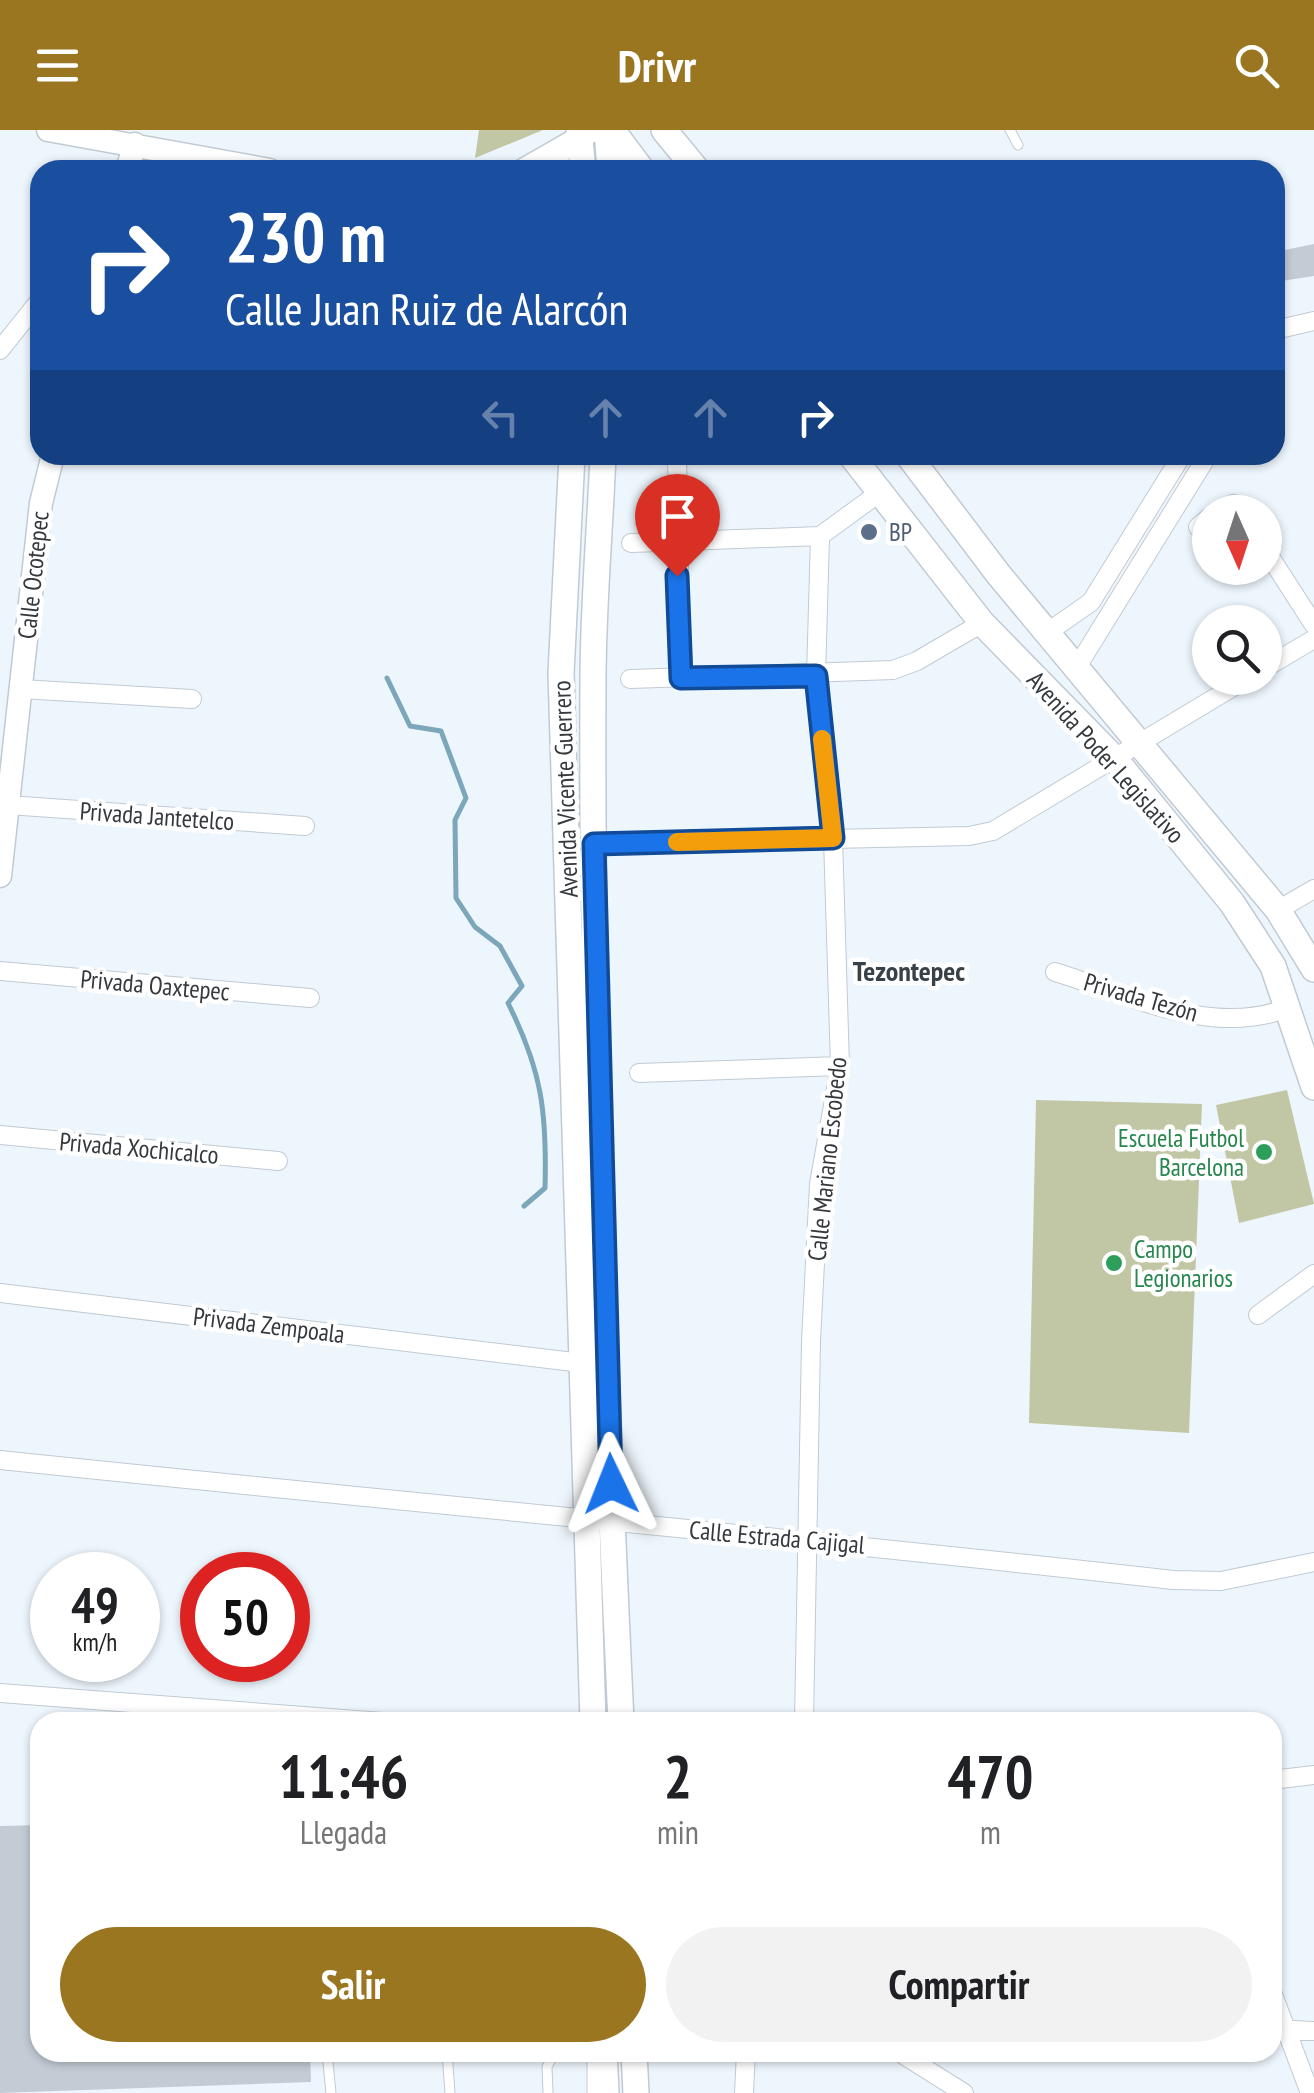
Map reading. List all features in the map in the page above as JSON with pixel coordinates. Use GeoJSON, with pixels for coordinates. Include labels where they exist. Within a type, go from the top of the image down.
{"type":"FeatureCollection","features":[{"type":"Feature","properties":{"kind":"main road"},"geometry":{"type":"LineString","coordinates":[[609,130],[610,160]]}},
{"type":"Feature","properties":{"kind":"main road"},"geometry":{"type":"LineString","coordinates":[[609,130],[634,160]]}},
{"type":"Feature","properties":{"kind":"main road"},"geometry":{"type":"LineString","coordinates":[[664,130],[686,160]]}},
{"type":"Feature","properties":{"kind":"main road","name":"Avenida Vicente Guerrero"},"geometry":{"type":"LineString","coordinates":[[571,465],[561,674],[581,1363],[621,1712]]}},
{"type":"Feature","properties":{"kind":"main road","name":"Avenida Vicente Guerrero"},"geometry":{"type":"LineString","coordinates":[[593,1712],[608,1364],[594,844],[593,677],[603,465]]}},
{"type":"Feature","properties":{"kind":"main road","name":"Avenida Poder Legislativo"},"geometry":{"type":"LineString","coordinates":[[858,465],[982,623],[1114,758],[1232,903],[1272,966],[1314,1087]]}},
{"type":"Feature","properties":{"kind":"main road","name":"Avenida Poder Legislativo"},"geometry":{"type":"LineString","coordinates":[[915,465],[998,576],[1278,910],[1314,968]]}},
{"type":"Feature","properties":{"kind":"main road"},"geometry":{"type":"LineString","coordinates":[[604,2062],[606,2093]]}},
{"type":"Feature","properties":{"kind":"main road"},"geometry":{"type":"LineString","coordinates":[[634,2062],[636,2093]]}},
{"type":"Feature","properties":{"kind":"street"},"geometry":{"type":"LineString","coordinates":[[48,130],[136,137],[229,160]]}},
{"type":"Feature","properties":{"kind":"street"},"geometry":{"type":"LineString","coordinates":[[543,160],[574,144]]}},
{"type":"Feature","properties":{"kind":"street"},"geometry":{"type":"LineString","coordinates":[[0,350],[30,312]]}},
{"type":"Feature","properties":{"kind":"street"},"geometry":{"type":"LineString","coordinates":[[1285,328],[1314,321]]}},
{"type":"Feature","properties":{"kind":"street","name":"Calle Ocotepec"},"geometry":{"type":"LineString","coordinates":[[0,876],[40,502],[50,465]]}},
{"type":"Feature","properties":{"kind":"street"},"geometry":{"type":"LineString","coordinates":[[677,465],[681,678]]}},
{"type":"Feature","properties":{"kind":"street"},"geometry":{"type":"LineString","coordinates":[[1048,632],[1091,602],[1176,465]]}},
{"type":"Feature","properties":{"kind":"street"},"geometry":{"type":"LineString","coordinates":[[1077,667],[1202,465]]}},
{"type":"Feature","properties":{"kind":"street"},"geometry":{"type":"LineString","coordinates":[[630,543],[820,536],[879,493]]}},
{"type":"Feature","properties":{"kind":"street","name":"Calle Mariano Escobedo"},"geometry":{"type":"LineString","coordinates":[[804,1712],[810,1340],[819,1184],[840,1066],[833,838],[816,676],[820,536]]}},
{"type":"Feature","properties":{"kind":"street"},"geometry":{"type":"LineString","coordinates":[[1282,575],[1314,625]]}},
{"type":"Feature","properties":{"kind":"street"},"geometry":{"type":"LineString","coordinates":[[630,680],[816,676],[892,670],[982,623]]}},
{"type":"Feature","properties":{"kind":"street"},"geometry":{"type":"LineString","coordinates":[[1282,658],[1314,640]]}},
{"type":"Feature","properties":{"kind":"street"},"geometry":{"type":"LineString","coordinates":[[21,689],[192,699]]}},
{"type":"Feature","properties":{"kind":"street"},"geometry":{"type":"LineString","coordinates":[[594,844],[968,836],[993,831],[1218,695]]}},
{"type":"Feature","properties":{"kind":"street","name":"Privada Jantetelco"},"geometry":{"type":"LineString","coordinates":[[8,805],[306,826]]}},
{"type":"Feature","properties":{"kind":"street"},"geometry":{"type":"LineString","coordinates":[[1278,910],[1314,889]]}},
{"type":"Feature","properties":{"kind":"street","name":"Privada Oaxtepec"},"geometry":{"type":"LineString","coordinates":[[0,971],[310,998]]}},
{"type":"Feature","properties":{"kind":"street","name":"Privada Tezón"},"geometry":{"type":"LineString","coordinates":[[1055,972],[1194,1015],[1269,1016],[1288,1008]]}},
{"type":"Feature","properties":{"kind":"street"},"geometry":{"type":"LineString","coordinates":[[639,1074],[840,1066]]}},
{"type":"Feature","properties":{"kind":"street","name":"Privada Xochicalco"},"geometry":{"type":"LineString","coordinates":[[0,1135],[278,1161]]}},
{"type":"Feature","properties":{"kind":"street"},"geometry":{"type":"LineString","coordinates":[[1258,1314],[1314,1274]]}},
{"type":"Feature","properties":{"kind":"street","name":"Privada Zempoala"},"geometry":{"type":"LineString","coordinates":[[0,1294],[608,1364]]}},
{"type":"Feature","properties":{"kind":"street","name":"Calle Estrada Cajigal"},"geometry":{"type":"LineString","coordinates":[[0,1460],[599,1522],[809,1538],[1173,1580],[1221,1581],[1314,1562]]}},
{"type":"Feature","properties":{"kind":"street"},"geometry":{"type":"LineString","coordinates":[[0,1693],[251,1712]]}},
{"type":"Feature","properties":{"kind":"street"},"geometry":{"type":"LineString","coordinates":[[1282,1779],[1314,1774]]}},
{"type":"Feature","properties":{"kind":"street"},"geometry":{"type":"LineString","coordinates":[[1282,2029],[1314,2031]]}},
{"type":"Feature","properties":{"kind":"street"},"geometry":{"type":"LineString","coordinates":[[1282,2033],[1310,2093]]}},
{"type":"Feature","properties":{"kind":"street"},"geometry":{"type":"LineString","coordinates":[[744,2093],[746,2062]]}},
{"type":"Feature","properties":{"kind":"street"},"geometry":{"type":"LineString","coordinates":[[914,2062],[964,2093]]}},
{"type":"Feature","properties":{"kind":"lane"},"geometry":{"type":"LineString","coordinates":[[1010,130],[1018,145]]}},
{"type":"Feature","properties":{"kind":"lane"},"geometry":{"type":"LineString","coordinates":[[328,2062],[331,2093]]}},
{"type":"Feature","properties":{"kind":"lane"},"geometry":{"type":"LineString","coordinates":[[448,2062],[450,2093]]}},
{"type":"Feature","properties":{"kind":"lane"},"geometry":{"type":"LineString","coordinates":[[548,2093],[550,2062]]}},
{"type":"Feature","properties":{"kind":"lane"},"geometry":{"type":"LineString","coordinates":[[592,2062],[592,2093]]}},
{"type":"Feature","properties":{"kind":"green space"},"geometry":{"type":"Polygon","coordinates":[[[479,130],[543,130],[475,158],[479,130]]]}},
{"type":"Feature","properties":{"kind":"green space","name":"Escuela Futbol Barcelona"},"geometry":{"type":"Polygon","coordinates":[[[1287,1090],[1314,1204],[1239,1223],[1216,1105],[1287,1090]]]}},
{"type":"Feature","properties":{"kind":"green space","name":"Campo Legionarios"},"geometry":{"type":"Polygon","coordinates":[[[1036,1100],[1202,1104],[1189,1433],[1029,1423],[1036,1100]]]}},
{"type":"Feature","properties":{"kind":"building"},"geometry":{"type":"Polygon","coordinates":[[[1314,244],[1314,276],[1285,280],[1285,250],[1314,244]]]}},
{"type":"Feature","properties":{"kind":"building"},"geometry":{"type":"Polygon","coordinates":[[[30,1825],[30,2062],[310,2062],[311,2082],[0,2093],[0,1826],[30,1825]]]}},
{"type":"Feature","properties":{"kind":"waterway"},"geometry":{"type":"LineString","coordinates":[[387,678],[410,726],[441,731],[466,798],[455,820],[456,898],[475,927],[500,946],[522,986],[508,1003],[540,1092],[545,1161],[545,1188],[524,1206]]}},
{"type":"Feature","properties":{"kind":"slow traffic"},"geometry":{"type":"LineString","coordinates":[[677,842],[833,838],[822,739]]}},
{"type":"Feature","properties":{"kind":"place","name":"BP"},"geometry":{"type":"Point","coordinates":[869,532]}},
{"type":"Feature","properties":{"kind":"place","name":"Escuela Futbol Barcelona"},"geometry":{"type":"Point","coordinates":[1264,1152]}},
{"type":"Feature","properties":{"kind":"place","name":"Campo Legionarios"},"geometry":{"type":"Point","coordinates":[1114,1263]}},
{"type":"Feature","properties":{"kind":"district","name":"Tezontepec"},"geometry":{"type":"Point","coordinates":[909,971]}},
{"type":"Feature","properties":{"kind":"route"},"geometry":{"type":"LineString","coordinates":[[611,1484],[594,844],[833,838],[816,676],[681,678],[677,576]]}}]}
